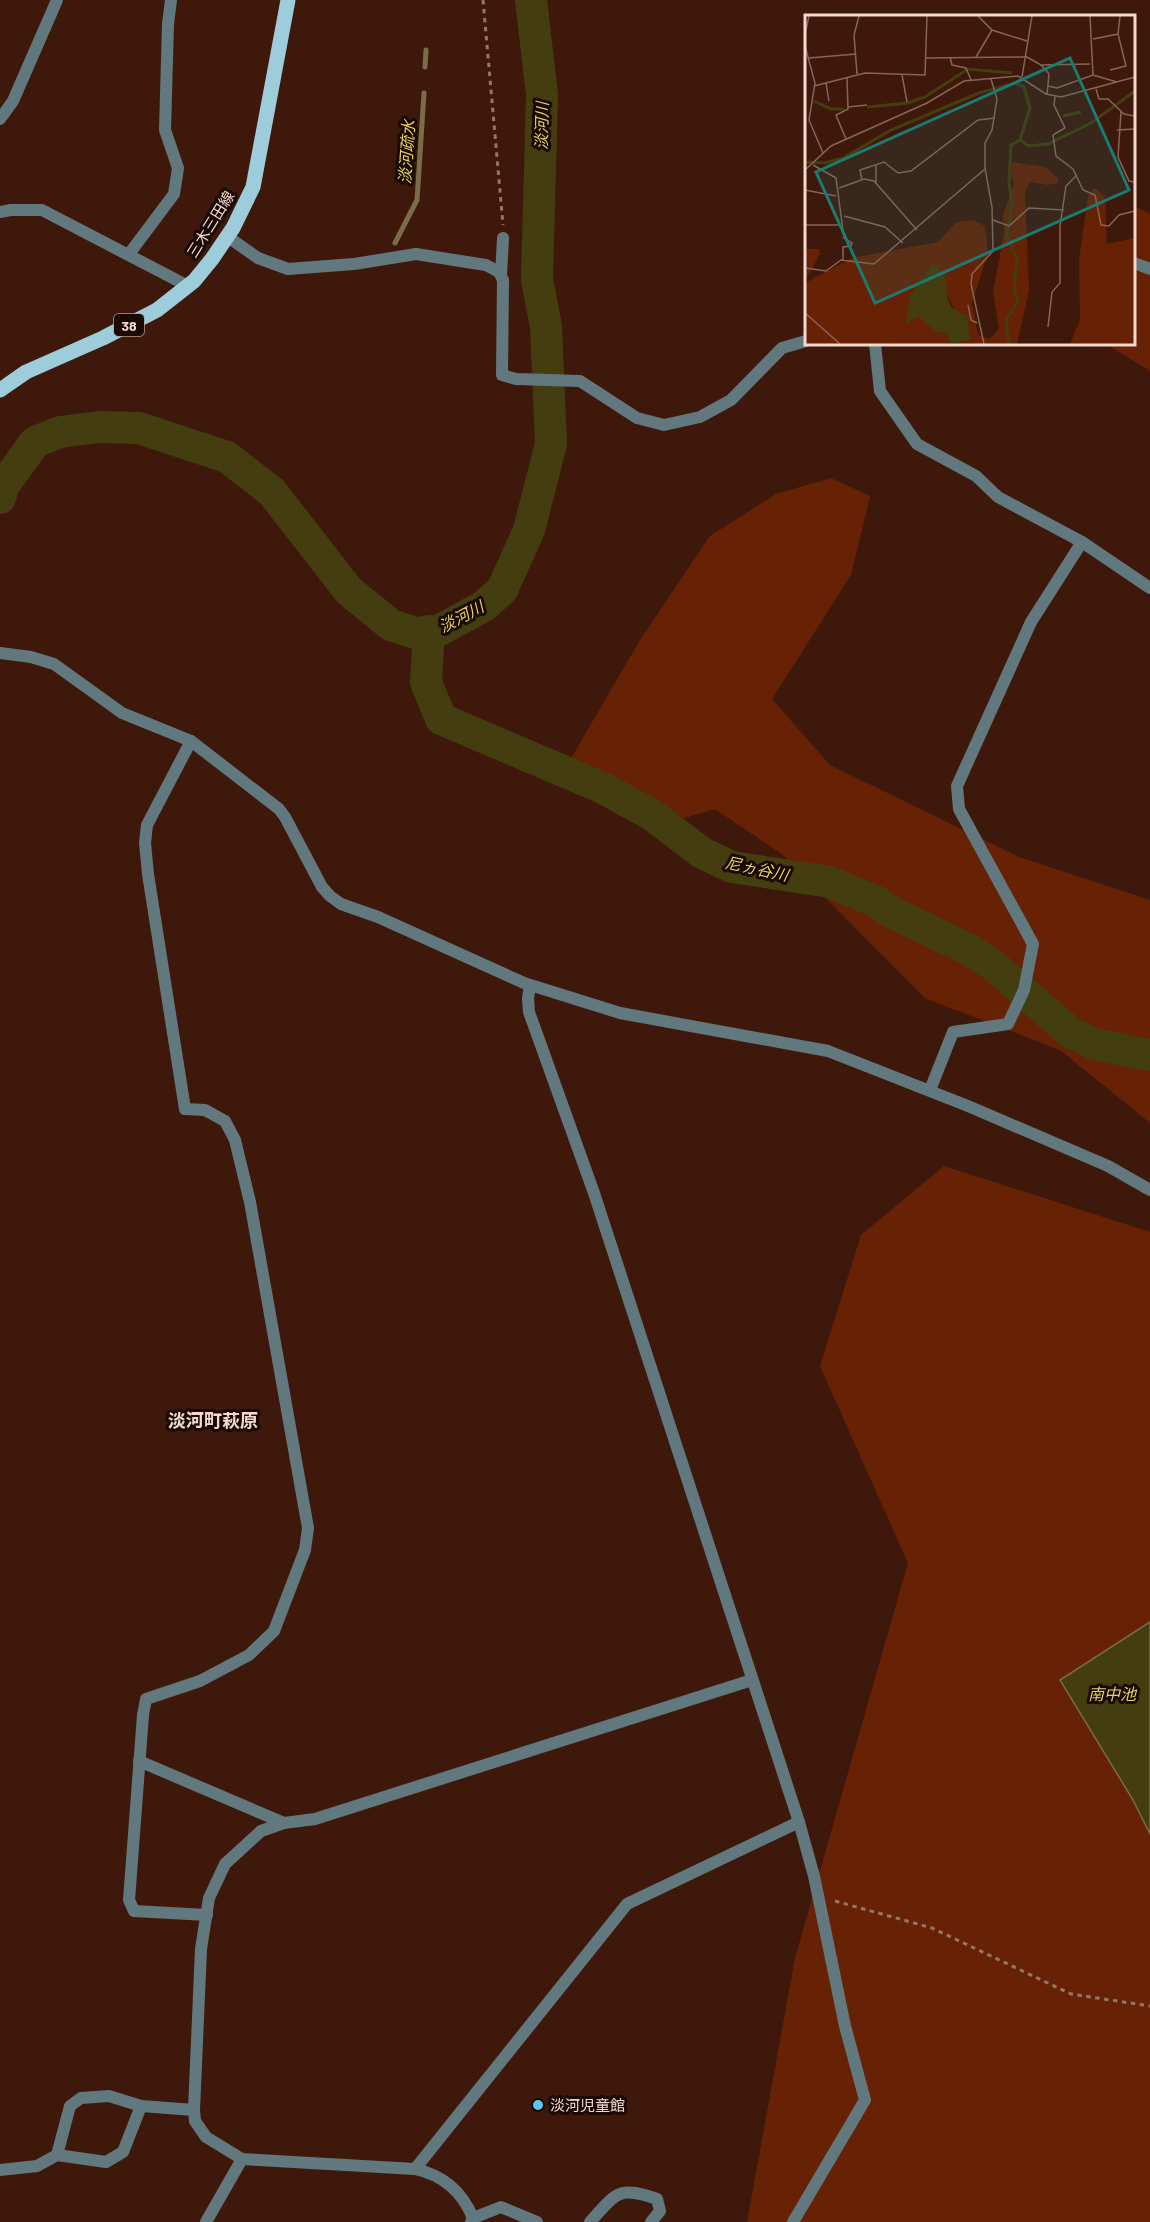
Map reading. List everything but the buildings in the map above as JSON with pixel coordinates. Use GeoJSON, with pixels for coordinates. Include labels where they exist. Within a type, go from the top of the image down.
{"type":"FeatureCollection","features":[{"type":"Feature","properties":{"kind":"main road","name":"三木三田線"},"geometry":{"type":"LineString","coordinates":[[0,390],[26,372],[103,338],[157,310],[188,286],[212,259],[230,232],[249,196],[259,160],[288,0]]}},
{"type":"Feature","properties":{"kind":"street"},"geometry":{"type":"LineString","coordinates":[[0,119],[13,101],[57,0]]}},
{"type":"Feature","properties":{"kind":"street"},"geometry":{"type":"LineString","coordinates":[[129,254],[174,194],[178,168],[165,130],[168,24],[171,0]]}},
{"type":"Feature","properties":{"kind":"street"},"geometry":{"type":"LineString","coordinates":[[0,212],[42,210],[188,286]]}},
{"type":"Feature","properties":{"kind":"street"},"geometry":{"type":"LineString","coordinates":[[230,232],[258,258],[288,269],[354,264],[416,254],[486,265],[501,275]]}},
{"type":"Feature","properties":{"kind":"street"},"geometry":{"type":"LineString","coordinates":[[503,238],[502,375],[516,379],[580,381],[637,418],[664,425],[700,417],[731,400],[782,348],[805,341]]}},
{"type":"Feature","properties":{"kind":"street"},"geometry":{"type":"LineString","coordinates":[[1135,263],[1150,269]]}},
{"type":"Feature","properties":{"kind":"street"},"geometry":{"type":"LineString","coordinates":[[875,345],[880,391],[917,444],[976,476],[998,497],[1082,542],[1150,588]]}},
{"type":"Feature","properties":{"kind":"street"},"geometry":{"type":"LineString","coordinates":[[930,1090],[952,1032],[1008,1024],[1024,990],[1033,944],[958,809],[957,786],[1031,621],[1082,542]]}},
{"type":"Feature","properties":{"kind":"street"},"geometry":{"type":"LineString","coordinates":[[0,653],[31,657],[54,664],[122,713],[192,741],[279,809],[322,887],[336,901],[378,917],[530,986],[620,1012],[828,1051],[930,1090],[1108,1166],[1150,1190]]}},
{"type":"Feature","properties":{"kind":"street"},"geometry":{"type":"LineString","coordinates":[[192,741],[147,825],[146,855],[150,885],[185,1109],[205,1110],[225,1121],[235,1140],[250,1202],[308,1527],[305,1550],[274,1631],[249,1655],[200,1681],[146,1699],[129,1900],[134,1911],[207,1915]]}},
{"type":"Feature","properties":{"kind":"street"},"geometry":{"type":"LineString","coordinates":[[530,986],[529,1012],[594,1193],[799,1822],[819,1897],[845,2026],[865,2100],[793,2222]]}},
{"type":"Feature","properties":{"kind":"street"},"geometry":{"type":"LineString","coordinates":[[537,2222],[501,2207],[472,2220],[454,2188],[433,2173],[415,2169],[242,2159],[206,2137],[195,2121],[194,2110],[201,1949],[209,1898],[225,1864],[261,1831],[284,1823],[315,1819],[752,1680]]}},
{"type":"Feature","properties":{"kind":"street"},"geometry":{"type":"LineString","coordinates":[[139,1761],[284,1823]]}},
{"type":"Feature","properties":{"kind":"street"},"geometry":{"type":"LineString","coordinates":[[415,2169],[627,1904],[799,1822]]}},
{"type":"Feature","properties":{"kind":"street"},"geometry":{"type":"LineString","coordinates":[[57,2155],[70,2106],[81,2098],[109,2096],[141,2106],[194,2110]]}},
{"type":"Feature","properties":{"kind":"street"},"geometry":{"type":"LineString","coordinates":[[0,2170],[37,2166],[57,2155],[106,2162],[123,2152],[141,2106]]}},
{"type":"Feature","properties":{"kind":"street"},"geometry":{"type":"LineString","coordinates":[[206,2222],[242,2159]]}},
{"type":"Feature","properties":{"kind":"street"},"geometry":{"type":"LineString","coordinates":[[590,2222],[619,2193],[635,2191],[657,2199],[660,2211],[651,2222]]}},
{"type":"Feature","properties":{"kind":"path"},"geometry":{"type":"LineString","coordinates":[[483,0],[503,238]]}},
{"type":"Feature","properties":{"kind":"path"},"geometry":{"type":"LineString","coordinates":[[819,1897],[932,1928],[1071,1994],[1150,2006]]}},
{"type":"Feature","properties":{"kind":"shaded area"},"geometry":{"type":"Polygon","coordinates":[[[1135,206],[1150,214],[1150,371],[1108,345],[1135,345],[1135,206]]]}},
{"type":"Feature","properties":{"kind":"shaded area"},"geometry":{"type":"Polygon","coordinates":[[[831,478],[870,496],[851,575],[772,699],[830,765],[1019,857],[1150,900],[1150,1123],[1060,1050],[925,998],[782,854],[715,809],[651,828],[570,760],[640,640],[710,536],[776,494],[831,478]]]}},
{"type":"Feature","properties":{"kind":"shaded area"},"geometry":{"type":"Polygon","coordinates":[[[944,1166],[1150,1232],[1150,1622],[1060,1680],[1133,1800],[1150,1834],[1150,2222],[747,2222],[795,1958],[908,1563],[820,1366],[861,1235],[944,1166]]]}},
{"type":"Feature","properties":{"kind":"water","name":"南中池"},"geometry":{"type":"Polygon","coordinates":[[[1150,1622],[1150,1834],[1133,1800],[1060,1680],[1150,1622]]]}},
{"type":"Feature","properties":{"kind":"waterway","name":"淡河川"},"geometry":{"type":"LineString","coordinates":[[0,498],[3,486],[35,442],[60,432],[99,427],[139,428],[227,457],[272,492],[349,591],[391,625],[415,633],[438,631],[484,606],[502,590],[529,530],[551,444],[546,327],[537,279],[542,95],[531,0]]}},
{"type":"Feature","properties":{"kind":"waterway","name":"淡河疏水"},"geometry":{"type":"LineString","coordinates":[[425,67],[426,50]]}},
{"type":"Feature","properties":{"kind":"waterway","name":"淡河疏水"},"geometry":{"type":"LineString","coordinates":[[395,243],[417,200],[424,93]]}},
{"type":"Feature","properties":{"kind":"waterway","name":"尼ヵ谷川"},"geometry":{"type":"LineString","coordinates":[[429,631],[426,682],[441,719],[603,788],[652,815],[702,853],[732,867],[830,882],[877,902],[891,912],[968,949],[993,965],[1070,1032],[1094,1044],[1150,1055]]}},
{"type":"Feature","properties":{"kind":"place","name":"淡河児童館"},"geometry":{"type":"Point","coordinates":[538,2105]}},
{"type":"Feature","properties":{"kind":"district","name":"淡河町萩原"},"geometry":{"type":"Point","coordinates":[213,1420]}}]}
